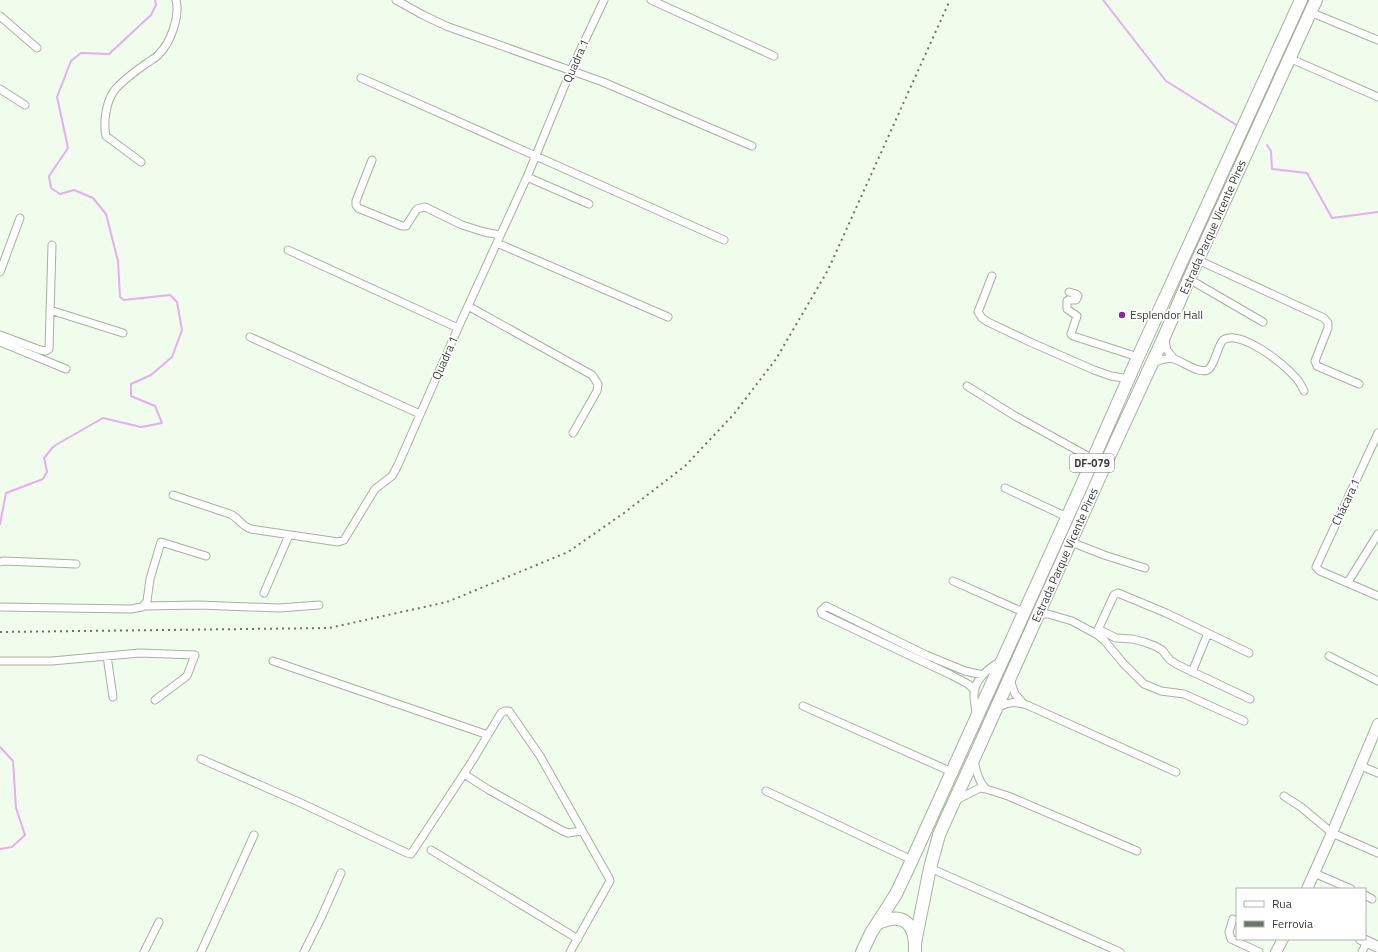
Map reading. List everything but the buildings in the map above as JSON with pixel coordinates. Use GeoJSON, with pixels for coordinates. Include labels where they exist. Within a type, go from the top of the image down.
{"type":"FeatureCollection","features":[{"type":"Feature","properties":{"kind":"main road","name":"Estrada Parque Vicente Pires"},"geometry":{"type":"LineString","coordinates":[[915,948],[930,868],[939,835],[1038,618],[1045,598],[1164,337],[1302,28],[1316,0]]}},
{"type":"Feature","properties":{"kind":"main road","name":"Estrada Parque Vicente Pires"},"geometry":{"type":"LineString","coordinates":[[878,922],[896,894],[912,860],[1138,356],[1299,4]]}},
{"type":"Feature","properties":{"kind":"main road"},"geometry":{"type":"LineString","coordinates":[[1299,4],[1305,13],[1302,28]]}},
{"type":"Feature","properties":{"kind":"main road"},"geometry":{"type":"LineString","coordinates":[[1077,529],[1070,524],[1067,516],[1076,512],[1084,514]]}},
{"type":"Feature","properties":{"kind":"main road","name":"DF-079"},"geometry":{"type":"LineString","coordinates":[[862,952],[878,922],[894,918],[902,920],[909,924],[912,928],[914,933],[915,948]]}},
{"type":"Feature","properties":{"kind":"street"},"geometry":{"type":"LineString","coordinates":[[141,162],[106,136],[105,123],[109,102],[115,90],[157,56],[164,48],[178,12],[176,0]]}},
{"type":"Feature","properties":{"kind":"street"},"geometry":{"type":"LineString","coordinates":[[396,0],[446,26],[571,70],[622,90],[752,146]]}},
{"type":"Feature","properties":{"kind":"street","name":"Quadra 1"},"geometry":{"type":"LineString","coordinates":[[174,495],[234,516],[246,527],[338,542],[344,540],[375,489],[388,480],[395,472],[458,328],[527,177],[571,70],[604,0]]}},
{"type":"Feature","properties":{"kind":"street"},"geometry":{"type":"LineString","coordinates":[[651,0],[774,56]]}},
{"type":"Feature","properties":{"kind":"street"},"geometry":{"type":"LineString","coordinates":[[1310,12],[1378,40]]}},
{"type":"Feature","properties":{"kind":"street"},"geometry":{"type":"LineString","coordinates":[[0,16],[37,48]]}},
{"type":"Feature","properties":{"kind":"street"},"geometry":{"type":"LineString","coordinates":[[1289,58],[1378,97]]}},
{"type":"Feature","properties":{"kind":"street"},"geometry":{"type":"LineString","coordinates":[[361,78],[724,240]]}},
{"type":"Feature","properties":{"kind":"street"},"geometry":{"type":"LineString","coordinates":[[0,89],[25,105]]}},
{"type":"Feature","properties":{"kind":"street"},"geometry":{"type":"LineString","coordinates":[[372,160],[356,201],[358,208],[402,226],[406,226],[417,209],[423,207],[462,225],[500,236]]}},
{"type":"Feature","properties":{"kind":"street"},"geometry":{"type":"LineString","coordinates":[[527,177],[589,204]]}},
{"type":"Feature","properties":{"kind":"street"},"geometry":{"type":"LineString","coordinates":[[0,272],[20,218]]}},
{"type":"Feature","properties":{"kind":"street"},"geometry":{"type":"LineString","coordinates":[[497,243],[668,317]]}},
{"type":"Feature","properties":{"kind":"street"},"geometry":{"type":"LineString","coordinates":[[0,335],[40,350],[48,350],[50,347],[52,245]]}},
{"type":"Feature","properties":{"kind":"street"},"geometry":{"type":"LineString","coordinates":[[288,250],[458,328]]}},
{"type":"Feature","properties":{"kind":"street"},"geometry":{"type":"LineString","coordinates":[[1198,260],[1324,318],[1328,323],[1328,328],[1315,363],[1317,366],[1359,384]]}},
{"type":"Feature","properties":{"kind":"street"},"geometry":{"type":"LineString","coordinates":[[992,276],[979,306],[978,312],[982,318],[1005,331],[1094,370],[1111,376],[1129,379]]}},
{"type":"Feature","properties":{"kind":"street"},"geometry":{"type":"LineString","coordinates":[[1189,279],[1263,322]]}},
{"type":"Feature","properties":{"kind":"street"},"geometry":{"type":"LineString","coordinates":[[1069,292],[1078,296],[1076,300],[1066,301],[1067,309],[1077,316],[1072,334],[1073,336],[1138,356]]}},
{"type":"Feature","properties":{"kind":"street"},"geometry":{"type":"LineString","coordinates":[[468,306],[592,375],[598,384],[597,391],[573,433]]}},
{"type":"Feature","properties":{"kind":"street"},"geometry":{"type":"LineString","coordinates":[[50,310],[123,333]]}},
{"type":"Feature","properties":{"kind":"street"},"geometry":{"type":"LineString","coordinates":[[1164,337],[1167,350],[1174,359]]}},
{"type":"Feature","properties":{"kind":"street"},"geometry":{"type":"LineString","coordinates":[[250,338],[420,414]]}},
{"type":"Feature","properties":{"kind":"street"},"geometry":{"type":"LineString","coordinates":[[1151,364],[1162,359],[1174,359],[1199,371],[1205,371],[1212,366],[1222,340],[1226,338],[1234,338],[1262,350],[1278,361],[1293,374],[1304,391]]}},
{"type":"Feature","properties":{"kind":"street"},"geometry":{"type":"LineString","coordinates":[[0,342],[66,369]]}},
{"type":"Feature","properties":{"kind":"street"},"geometry":{"type":"LineString","coordinates":[[967,386],[1015,416],[1093,459]]}},
{"type":"Feature","properties":{"kind":"street","name":"Chácara 1"},"geometry":{"type":"LineString","coordinates":[[1348,582],[1320,571],[1316,567],[1378,433]]}},
{"type":"Feature","properties":{"kind":"street"},"geometry":{"type":"LineString","coordinates":[[1005,488],[1067,516]]}},
{"type":"Feature","properties":{"kind":"street"},"geometry":{"type":"LineString","coordinates":[[1378,534],[1348,582],[1378,596]]}},
{"type":"Feature","properties":{"kind":"street"},"geometry":{"type":"LineString","coordinates":[[264,593],[289,535]]}},
{"type":"Feature","properties":{"kind":"street"},"geometry":{"type":"LineString","coordinates":[[144,606],[147,601],[150,579],[161,542],[206,556]]}},
{"type":"Feature","properties":{"kind":"street"},"geometry":{"type":"LineString","coordinates":[[1071,542],[1104,555],[1145,568]]}},
{"type":"Feature","properties":{"kind":"street"},"geometry":{"type":"LineString","coordinates":[[0,562],[76,564]]}},
{"type":"Feature","properties":{"kind":"street"},"geometry":{"type":"LineString","coordinates":[[953,581],[1023,612]]}},
{"type":"Feature","properties":{"kind":"street"},"geometry":{"type":"LineString","coordinates":[[1097,631],[1114,595],[1118,593],[1166,613],[1249,652]]}},
{"type":"Feature","properties":{"kind":"street"},"geometry":{"type":"LineString","coordinates":[[1045,598],[1048,608],[1055,615]]}},
{"type":"Feature","properties":{"kind":"street"},"geometry":{"type":"LineString","coordinates":[[0,607],[131,609],[144,606],[199,605],[279,608],[319,605]]}},
{"type":"Feature","properties":{"kind":"street"},"geometry":{"type":"LineString","coordinates":[[882,638],[826,606],[821,610],[822,614],[882,638],[924,658],[968,684],[975,690]]}},
{"type":"Feature","properties":{"kind":"street"},"geometry":{"type":"LineString","coordinates":[[1038,618],[1043,614],[1055,615],[1116,638],[1132,639],[1155,646],[1162,650],[1170,660],[1250,699]]}},
{"type":"Feature","properties":{"kind":"street"},"geometry":{"type":"LineString","coordinates":[[1097,631],[1123,663],[1144,684],[1161,691],[1184,694],[1244,721]]}},
{"type":"Feature","properties":{"kind":"street"},"geometry":{"type":"LineString","coordinates":[[1192,672],[1208,633]]}},
{"type":"Feature","properties":{"kind":"street"},"geometry":{"type":"LineString","coordinates":[[0,661],[52,661],[140,653],[195,655],[187,676],[155,700]]}},
{"type":"Feature","properties":{"kind":"street"},"geometry":{"type":"LineString","coordinates":[[107,656],[113,697]]}},
{"type":"Feature","properties":{"kind":"street"},"geometry":{"type":"LineString","coordinates":[[1329,656],[1378,681]]}},
{"type":"Feature","properties":{"kind":"street"},"geometry":{"type":"LineString","coordinates":[[924,658],[954,666],[974,674],[983,675]]}},
{"type":"Feature","properties":{"kind":"street"},"geometry":{"type":"LineString","coordinates":[[273,661],[488,735]]}},
{"type":"Feature","properties":{"kind":"street"},"geometry":{"type":"LineString","coordinates":[[976,718],[975,690],[983,675],[992,666],[1002,661]]}},
{"type":"Feature","properties":{"kind":"street"},"geometry":{"type":"LineString","coordinates":[[951,675],[954,666]]}},
{"type":"Feature","properties":{"kind":"street"},"geometry":{"type":"LineString","coordinates":[[1010,679],[1015,694],[1027,705]]}},
{"type":"Feature","properties":{"kind":"street"},"geometry":{"type":"LineString","coordinates":[[997,708],[1014,702],[1027,705],[1176,772]]}},
{"type":"Feature","properties":{"kind":"street"},"geometry":{"type":"LineString","coordinates":[[803,706],[952,772]]}},
{"type":"Feature","properties":{"kind":"street"},"geometry":{"type":"LineString","coordinates":[[201,759],[301,803],[409,854],[416,848],[501,714],[505,711],[511,713],[540,756],[610,881],[570,952]]}},
{"type":"Feature","properties":{"kind":"street"},"geometry":{"type":"LineString","coordinates":[[1307,888],[1378,724]]}},
{"type":"Feature","properties":{"kind":"street"},"geometry":{"type":"LineString","coordinates":[[974,758],[979,779],[986,789]]}},
{"type":"Feature","properties":{"kind":"street"},"geometry":{"type":"LineString","coordinates":[[1361,766],[1378,772]]}},
{"type":"Feature","properties":{"kind":"street"},"geometry":{"type":"LineString","coordinates":[[464,774],[489,790],[561,830],[568,833],[582,831]]}},
{"type":"Feature","properties":{"kind":"street"},"geometry":{"type":"LineString","coordinates":[[954,801],[974,790],[980,788],[986,789],[1008,796],[1137,851]]}},
{"type":"Feature","properties":{"kind":"street"},"geometry":{"type":"LineString","coordinates":[[766,791],[912,860]]}},
{"type":"Feature","properties":{"kind":"street"},"geometry":{"type":"LineString","coordinates":[[1284,796],[1301,807],[1332,833],[1378,853]]}},
{"type":"Feature","properties":{"kind":"street"},"geometry":{"type":"LineString","coordinates":[[201,952],[254,835]]}},
{"type":"Feature","properties":{"kind":"street"},"geometry":{"type":"LineString","coordinates":[[431,850],[578,939]]}},
{"type":"Feature","properties":{"kind":"street"},"geometry":{"type":"LineString","coordinates":[[930,868],[1120,952]]}},
{"type":"Feature","properties":{"kind":"street"},"geometry":{"type":"LineString","coordinates":[[304,952],[341,873]]}},
{"type":"Feature","properties":{"kind":"street"},"geometry":{"type":"LineString","coordinates":[[1314,873],[1349,888]]}},
{"type":"Feature","properties":{"kind":"street"},"geometry":{"type":"LineString","coordinates":[[1366,896],[1372,899]]}},
{"type":"Feature","properties":{"kind":"street"},"geometry":{"type":"LineString","coordinates":[[1233,919],[1229,932],[1230,939],[1259,952]]}},
{"type":"Feature","properties":{"kind":"street"},"geometry":{"type":"LineString","coordinates":[[144,952],[159,922]]}},
{"type":"Feature","properties":{"kind":"street"},"geometry":{"type":"LineString","coordinates":[[1276,952],[1282,940]]}},
{"type":"Feature","properties":{"kind":"street"},"geometry":{"type":"LineString","coordinates":[[1362,952],[1364,940],[1378,947]]}},
{"type":"Feature","properties":{"kind":"waterway"},"geometry":{"type":"LineString","coordinates":[[0,524],[6,493],[43,479],[47,472],[44,458],[54,446],[103,418],[141,427],[162,423],[155,406],[131,396],[131,384],[151,375],[172,357],[182,330],[177,302],[170,295],[124,300],[120,297],[118,261],[106,214],[93,198],[74,190],[60,194],[51,188],[49,176],[68,148],[57,97],[71,61],[81,53],[109,54],[151,15],[156,5],[155,0]]}},
{"type":"Feature","properties":{"kind":"waterway"},"geometry":{"type":"LineString","coordinates":[[1103,0],[1166,81],[1238,126]]}},
{"type":"Feature","properties":{"kind":"waterway"},"geometry":{"type":"LineString","coordinates":[[1267,145],[1271,151],[1272,169],[1307,173],[1332,218],[1378,212]]}},
{"type":"Feature","properties":{"kind":"waterway"},"geometry":{"type":"LineString","coordinates":[[0,747],[13,761],[16,808],[25,835],[12,847],[0,849]]}},
{"type":"Feature","properties":{"kind":"railway"},"geometry":{"type":"LineString","coordinates":[[0,632],[329,628],[447,602],[568,552],[624,513],[685,466],[734,414],[776,359],[828,270],[950,0]]}},
{"type":"Feature","properties":{"kind":"place","name":"Esplendor Hall"},"geometry":{"type":"Point","coordinates":[1122,315]}}]}
